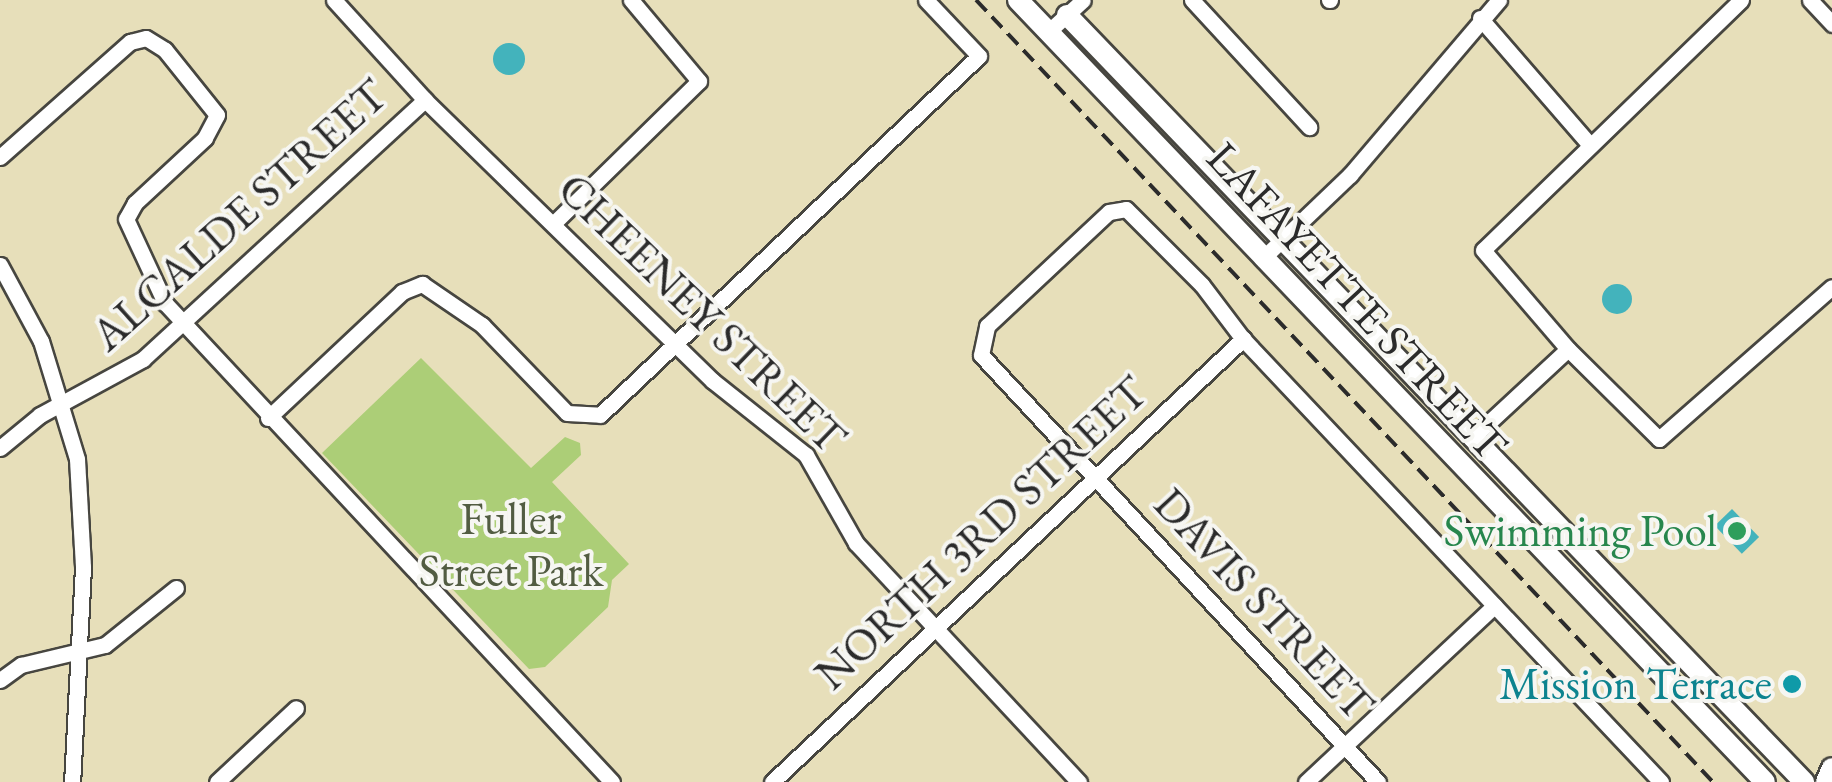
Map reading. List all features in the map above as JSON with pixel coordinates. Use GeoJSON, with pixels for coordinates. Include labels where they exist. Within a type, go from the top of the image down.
{"type":"FeatureCollection","features":[{"type":"Feature","properties":{"kind":"main road","name":"LAFAYETTE STREET"},"geometry":{"type":"LineString","coordinates":[[1018,0],[1765,782]]}},
{"type":"Feature","properties":{"kind":"main road","name":"LAFAYETTE STREET"},"geometry":{"type":"LineString","coordinates":[[1075,7],[1282,242],[1804,782]]}},
{"type":"Feature","properties":{"kind":"main road"},"geometry":{"type":"LineString","coordinates":[[1826,782],[1832,768]]}},
{"type":"Feature","properties":{"kind":"street","name":"CHEENEY STREET"},"geometry":{"type":"LineString","coordinates":[[334,0],[426,100],[556,220],[676,342],[806,456],[856,543],[1080,782]]}},
{"type":"Feature","properties":{"kind":"street"},"geometry":{"type":"LineString","coordinates":[[556,220],[699,80],[631,0]]}},
{"type":"Feature","properties":{"kind":"street"},"geometry":{"type":"LineString","coordinates":[[268,418],[402,292],[422,284],[482,325],[578,418],[600,414],[979,56],[926,0]]}},
{"type":"Feature","properties":{"kind":"street"},"geometry":{"type":"LineString","coordinates":[[1192,0],[1309,127]]}},
{"type":"Feature","properties":{"kind":"street"},"geometry":{"type":"LineString","coordinates":[[1262,259],[1350,176],[1498,0]]}},
{"type":"Feature","properties":{"kind":"street"},"geometry":{"type":"LineString","coordinates":[[1742,0],[1482,250],[1650,435],[1669,435],[1832,288]]}},
{"type":"Feature","properties":{"kind":"street"},"geometry":{"type":"LineString","coordinates":[[1810,0],[1832,24]]}},
{"type":"Feature","properties":{"kind":"street"},"geometry":{"type":"LineString","coordinates":[[1048,32],[1075,7]]}},
{"type":"Feature","properties":{"kind":"street"},"geometry":{"type":"LineString","coordinates":[[1480,18],[1590,145]]}},
{"type":"Feature","properties":{"kind":"street"},"geometry":{"type":"LineString","coordinates":[[0,158],[130,42],[146,38],[159,44],[210,99],[217,115],[205,138],[136,202],[126,220],[180,325],[612,782]]}},
{"type":"Feature","properties":{"kind":"street","name":"ALCALDE STREET"},"geometry":{"type":"LineString","coordinates":[[0,448],[63,402],[126,372],[426,100]]}},
{"type":"Feature","properties":{"kind":"street","name":"DAVIS STREET"},"geometry":{"type":"LineString","coordinates":[[1243,339],[1202,284],[1126,209],[1094,224],[987,326],[981,356],[1378,782]]}},
{"type":"Feature","properties":{"kind":"street"},"geometry":{"type":"LineString","coordinates":[[0,265],[29,316],[63,402],[83,512],[72,782]]}},
{"type":"Feature","properties":{"kind":"street"},"geometry":{"type":"LineString","coordinates":[[1243,339],[1661,782]]}},
{"type":"Feature","properties":{"kind":"street","name":"NORTH 3RD STREET"},"geometry":{"type":"LineString","coordinates":[[776,781],[934,626],[1243,339]]}},
{"type":"Feature","properties":{"kind":"street"},"geometry":{"type":"LineString","coordinates":[[1471,439],[1568,349]]}},
{"type":"Feature","properties":{"kind":"street"},"geometry":{"type":"LineString","coordinates":[[0,680],[21,666],[78,652],[132,629],[176,588]]}},
{"type":"Feature","properties":{"kind":"street"},"geometry":{"type":"LineString","coordinates":[[1306,782],[1494,606]]}},
{"type":"Feature","properties":{"kind":"street"},"geometry":{"type":"LineString","coordinates":[[217,782],[296,708]]}},
{"type":"Feature","properties":{"kind":"green space","name":"Fuller Street Park"},"geometry":{"type":"Polygon","coordinates":[[[421,358],[531,468],[565,437],[580,443],[581,455],[552,482],[629,564],[612,580],[608,607],[545,667],[529,669],[322,453],[421,358]]]}},
{"type":"Feature","properties":{"kind":"water"},"geometry":{"type":"Polygon","coordinates":[[[509,43],[520,48],[525,59],[520,70],[509,75],[498,70],[493,59],[498,48],[509,43]]]}},
{"type":"Feature","properties":{"kind":"water"},"geometry":{"type":"Polygon","coordinates":[[[1617,284],[1631,293],[1632,299],[1623,313],[1617,314],[1603,305],[1602,299],[1611,285],[1617,284]]]}},
{"type":"Feature","properties":{"kind":"water","name":"Swimming Pool"},"geometry":{"type":"Polygon","coordinates":[[[1732,509],[1759,537],[1742,554],[1715,526],[1732,509]]]}},
{"type":"Feature","properties":{"kind":"railway"},"geometry":{"type":"LineString","coordinates":[[976,0],[1713,782]]}},
{"type":"Feature","properties":{"kind":"place","name":"Swimming Pool"},"geometry":{"type":"Point","coordinates":[1737,531]}},
{"type":"Feature","properties":{"kind":"place","name":"Mission Terrace"},"geometry":{"type":"Point","coordinates":[1792,684]}}]}
